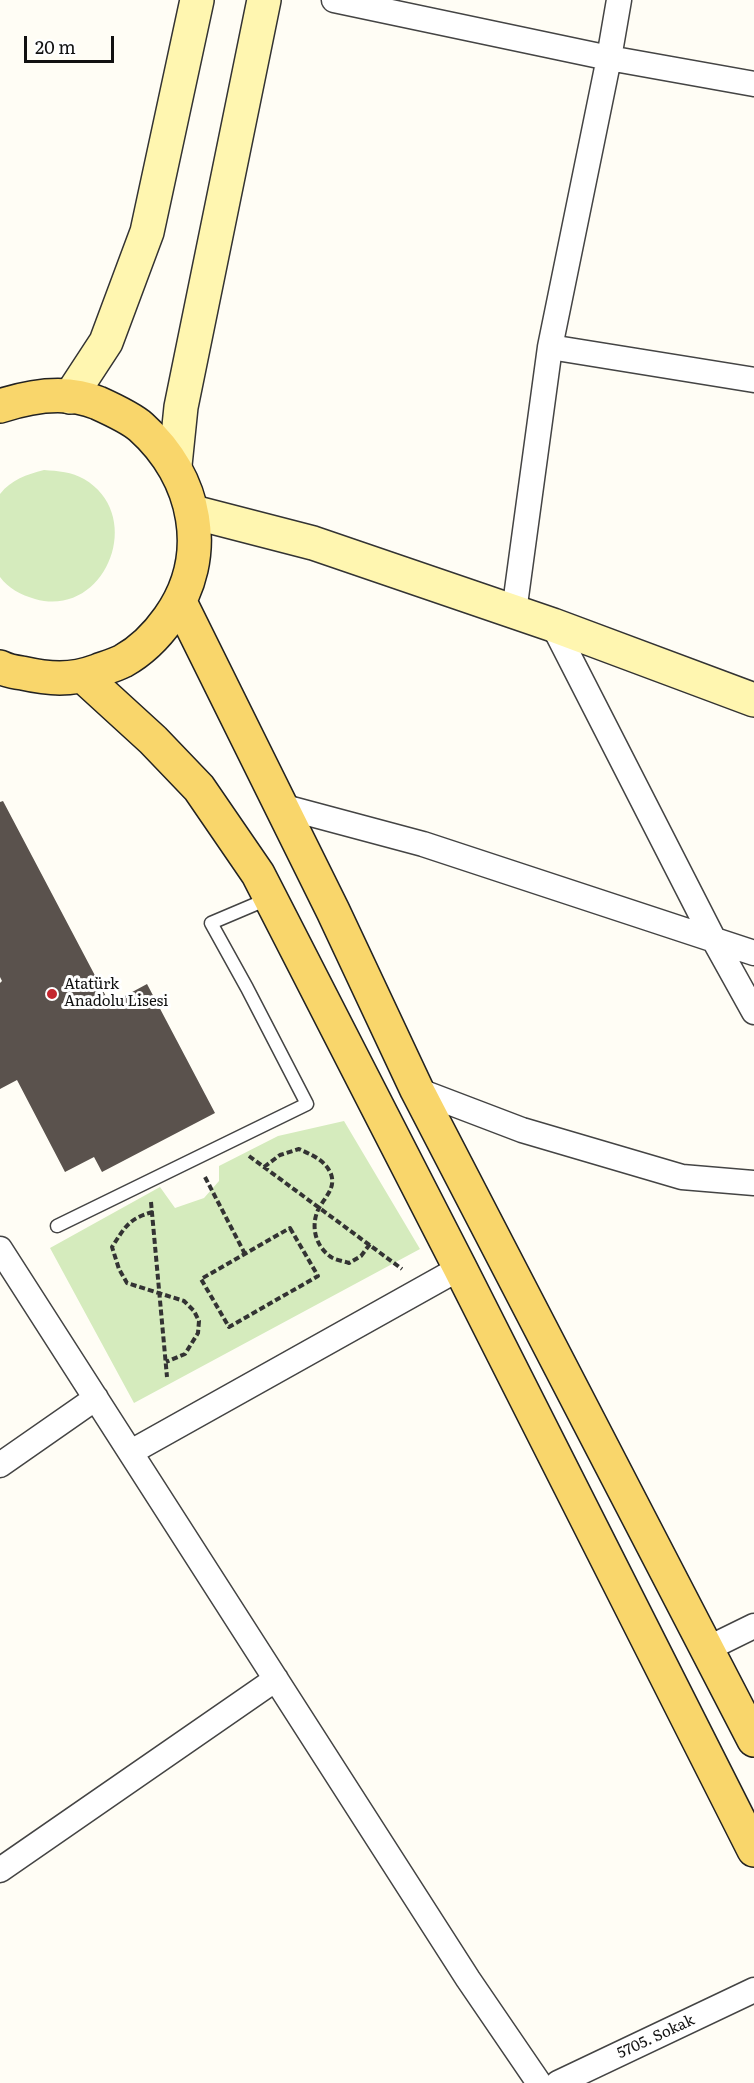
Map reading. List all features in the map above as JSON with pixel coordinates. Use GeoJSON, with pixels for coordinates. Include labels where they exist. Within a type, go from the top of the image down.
{"type":"FeatureCollection","features":[{"type":"Feature","properties":{"kind":"main road"},"geometry":{"type":"LineString","coordinates":[[70,397],[106,342],[147,232],[197,0]]}},
{"type":"Feature","properties":{"kind":"main road"},"geometry":{"type":"LineString","coordinates":[[176,465],[181,407],[264,0]]}},
{"type":"Feature","properties":{"kind":"main road"},"geometry":{"type":"LineString","coordinates":[[1,669],[50,679],[82,676],[123,661],[156,636],[180,602],[194,558],[193,512],[176,465],[140,426],[96,402],[70,397],[6,396]]}},
{"type":"Feature","properties":{"kind":"main road"},"geometry":{"type":"LineString","coordinates":[[193,512],[312,543],[553,625],[754,700]]}},
{"type":"Feature","properties":{"kind":"main road"},"geometry":{"type":"LineString","coordinates":[[180,602],[333,911],[417,1090],[754,1740]]}},
{"type":"Feature","properties":{"kind":"main road"},"geometry":{"type":"LineString","coordinates":[[82,676],[153,740],[199,788],[258,874],[754,1850]]}},
{"type":"Feature","properties":{"kind":"street"},"geometry":{"type":"LineString","coordinates":[[334,0],[609,58],[754,84]]}},
{"type":"Feature","properties":{"kind":"street"},"geometry":{"type":"LineString","coordinates":[[514,612],[550,347],[619,0]]}},
{"type":"Feature","properties":{"kind":"street"},"geometry":{"type":"LineString","coordinates":[[550,347],[754,380]]}},
{"type":"Feature","properties":{"kind":"street"},"geometry":{"type":"LineString","coordinates":[[553,625],[714,940],[754,1012]]}},
{"type":"Feature","properties":{"kind":"street"},"geometry":{"type":"LineString","coordinates":[[281,806],[423,844],[754,953]]}},
{"type":"Feature","properties":{"kind":"street"},"geometry":{"type":"LineString","coordinates":[[417,1090],[522,1130],[682,1177],[754,1183]]}},
{"type":"Feature","properties":{"kind":"street"},"geometry":{"type":"LineString","coordinates":[[0,1249],[468,1979],[538,2083]]}},
{"type":"Feature","properties":{"kind":"street"},"geometry":{"type":"LineString","coordinates":[[131,1452],[460,1268]]}},
{"type":"Feature","properties":{"kind":"street"},"geometry":{"type":"LineString","coordinates":[[0,1465],[96,1398]]}},
{"type":"Feature","properties":{"kind":"street"},"geometry":{"type":"LineString","coordinates":[[707,1649],[754,1626]]}},
{"type":"Feature","properties":{"kind":"street"},"geometry":{"type":"LineString","coordinates":[[0,1870],[276,1679]]}},
{"type":"Feature","properties":{"kind":"street","name":"5705. Sokak"},"geometry":{"type":"LineString","coordinates":[[558,2083],[754,1990]]}},
{"type":"Feature","properties":{"kind":"lane"},"geometry":{"type":"LineString","coordinates":[[57,1226],[147,1180],[307,1104],[248,988],[211,923],[270,897]]}},
{"type":"Feature","properties":{"kind":"path"},"geometry":{"type":"LineString","coordinates":[[228,1142],[320,1207],[425,1287]]}},
{"type":"Feature","properties":{"kind":"path"},"geometry":{"type":"LineString","coordinates":[[264,1167],[280,1155],[299,1149],[322,1161],[332,1176],[331,1192],[314,1219],[316,1241],[331,1258],[349,1263],[361,1256],[370,1244]]}},
{"type":"Feature","properties":{"kind":"path"},"geometry":{"type":"LineString","coordinates":[[195,1158],[245,1254]]}},
{"type":"Feature","properties":{"kind":"path"},"geometry":{"type":"LineString","coordinates":[[147,1180],[153,1212],[167,1377]]}},
{"type":"Feature","properties":{"kind":"path"},"geometry":{"type":"LineString","coordinates":[[153,1212],[138,1216],[124,1229],[112,1247],[119,1269],[128,1283],[184,1301],[194,1311],[199,1321],[198,1333],[185,1354],[166,1362]]}},
{"type":"Feature","properties":{"kind":"path"},"geometry":{"type":"LineString","coordinates":[[290,1228],[318,1276],[229,1328],[201,1279],[245,1254],[290,1228]]}},
{"type":"Feature","properties":{"kind":"green space"},"geometry":{"type":"Polygon","coordinates":[[[44,470],[70,473],[84,479],[103,496],[113,516],[115,539],[109,560],[98,580],[81,594],[60,601],[35,599],[25,595],[11,588],[0,577],[0,494],[14,481],[44,470]]]}},
{"type":"Feature","properties":{"kind":"green space"},"geometry":{"type":"Polygon","coordinates":[[[344,1121],[420,1249],[134,1403],[50,1248],[160,1187],[175,1208],[204,1198],[219,1181],[219,1166],[278,1136],[344,1121]]]}},
{"type":"Feature","properties":{"kind":"building","name":"Atatürk Anadolu Lisesi"},"geometry":{"type":"Polygon","coordinates":[[[3,801],[110,1004],[147,984],[215,1113],[102,1172],[94,1157],[65,1172],[17,1080],[0,1089],[0,983],[2,981],[0,977],[0,802],[3,801]]]}},
{"type":"Feature","properties":{"kind":"place","name":"Atatürk Anadolu Lisesi"},"geometry":{"type":"Point","coordinates":[52,994]}}]}
